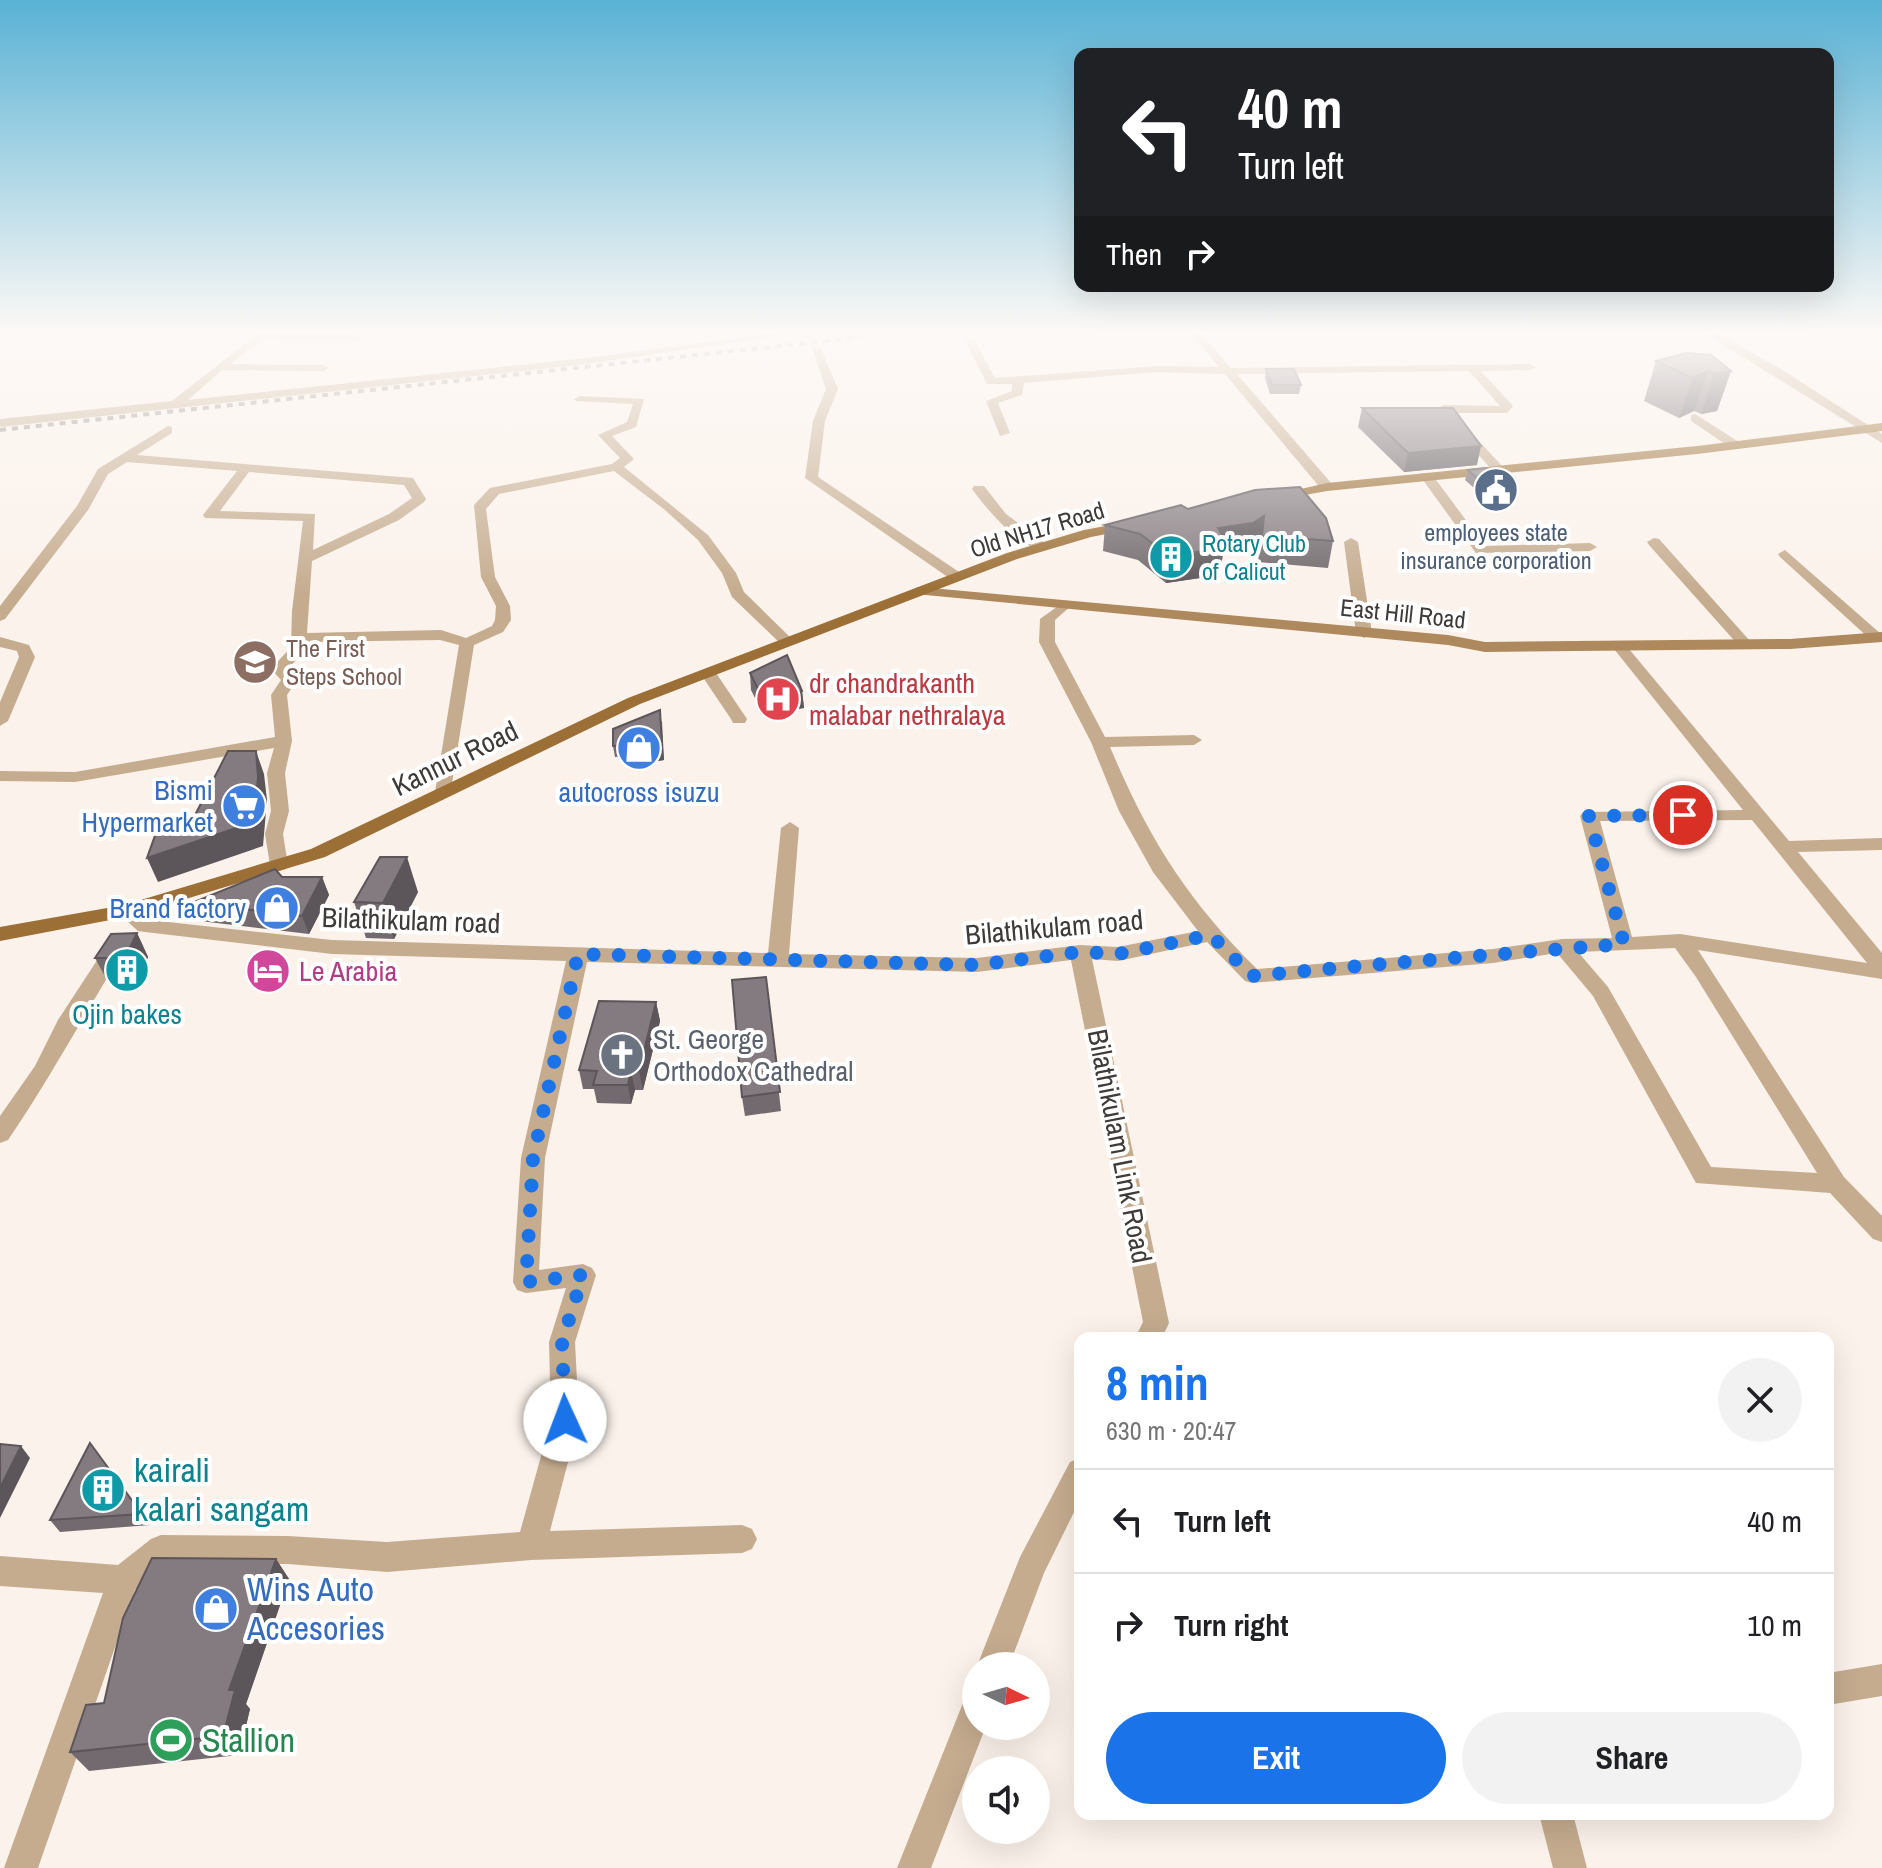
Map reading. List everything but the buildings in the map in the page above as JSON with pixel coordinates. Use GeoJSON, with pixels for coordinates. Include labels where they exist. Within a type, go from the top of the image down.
{"type":"FeatureCollection","features":[{"type":"Feature","properties":{"kind":"main road"},"geometry":{"type":"LineString","coordinates":[[1268,498],[1327,487],[1876,428]]}},
{"type":"Feature","properties":{"kind":"main road","name":"Old NH17 Road"},"geometry":{"type":"LineString","coordinates":[[920,591],[1041,547],[1149,521]]}},
{"type":"Feature","properties":{"kind":"main road","name":"Kannur Road"},"geometry":{"type":"LineString","coordinates":[[0,934],[126,911],[318,853],[634,701],[920,591]]}},
{"type":"Feature","properties":{"kind":"street"},"geometry":{"type":"LineString","coordinates":[[0,423],[26,420]]}},
{"type":"Feature","properties":{"kind":"street"},"geometry":{"type":"LineString","coordinates":[[299,638],[441,635],[467,643],[498,629],[503,620],[503,606],[488,577],[479,508],[485,498],[495,491],[616,467],[628,459],[604,435],[632,424],[633,420]]}},
{"type":"Feature","properties":{"kind":"street"},"geometry":{"type":"LineString","coordinates":[[819,420],[811,478],[957,577]]}},
{"type":"Feature","properties":{"kind":"street"},"geometry":{"type":"LineString","coordinates":[[999,420],[1004,433]]}},
{"type":"Feature","properties":{"kind":"street"},"geometry":{"type":"LineString","coordinates":[[1270,420],[1327,487]]}},
{"type":"Feature","properties":{"kind":"street"},"geometry":{"type":"LineString","coordinates":[[1453,420],[1498,469]]}},
{"type":"Feature","properties":{"kind":"street"},"geometry":{"type":"LineString","coordinates":[[1698,420],[1735,445]]}},
{"type":"Feature","properties":{"kind":"street"},"geometry":{"type":"LineString","coordinates":[[1876,428],[1882,439]]}},
{"type":"Feature","properties":{"kind":"street"},"geometry":{"type":"LineString","coordinates":[[0,616],[83,507],[103,472],[168,430]]}},
{"type":"Feature","properties":{"kind":"street"},"geometry":{"type":"LineString","coordinates":[[125,458],[408,481],[419,499],[394,517],[305,559]]}},
{"type":"Feature","properties":{"kind":"street"},"geometry":{"type":"LineString","coordinates":[[246,467],[210,515],[310,517],[299,648],[279,669],[289,680],[279,695],[284,741],[276,773],[280,811],[274,834],[279,865]]}},
{"type":"Feature","properties":{"kind":"street"},"geometry":{"type":"LineString","coordinates":[[616,467],[698,531],[734,583],[737,594],[787,642]]}},
{"type":"Feature","properties":{"kind":"street"},"geometry":{"type":"LineString","coordinates":[[1426,476],[1481,550],[1590,547]]}},
{"type":"Feature","properties":{"kind":"street"},"geometry":{"type":"LineString","coordinates":[[979,489],[1001,517],[1041,547]]}},
{"type":"Feature","properties":{"kind":"street"},"geometry":{"type":"LineString","coordinates":[[1351,542],[1364,633]]}},
{"type":"Feature","properties":{"kind":"street"},"geometry":{"type":"LineString","coordinates":[[1654,542],[1745,644]]}},
{"type":"Feature","properties":{"kind":"street"},"geometry":{"type":"LineString","coordinates":[[1785,554],[1879,637]]}},
{"type":"Feature","properties":{"kind":"street","name":"East Hill Road"},"geometry":{"type":"LineString","coordinates":[[920,591],[1485,647],[1745,644],[1879,637]]}},
{"type":"Feature","properties":{"kind":"street"},"geometry":{"type":"LineString","coordinates":[[1065,605],[1048,619],[1047,642],[1099,742],[1128,811],[1163,872],[1211,935],[1252,976],[1493,956],[1562,946],[1680,941],[1882,970]]}},
{"type":"Feature","properties":{"kind":"street"},"geometry":{"type":"LineString","coordinates":[[0,642],[24,648],[27,657],[8,684],[0,721]]}},
{"type":"Feature","properties":{"kind":"street"},"geometry":{"type":"LineString","coordinates":[[444,792],[467,643]]}},
{"type":"Feature","properties":{"kind":"street"},"geometry":{"type":"LineString","coordinates":[[1619,646],[1882,970]]}},
{"type":"Feature","properties":{"kind":"street"},"geometry":{"type":"LineString","coordinates":[[708,673],[739,719]]}},
{"type":"Feature","properties":{"kind":"street"},"geometry":{"type":"LineString","coordinates":[[1099,742],[1194,740]]}},
{"type":"Feature","properties":{"kind":"street"},"geometry":{"type":"LineString","coordinates":[[0,776],[71,777],[155,766],[216,751],[284,741]]}},
{"type":"Feature","properties":{"kind":"street"},"geometry":{"type":"LineString","coordinates":[[1624,944],[1589,816],[1759,815]]}},
{"type":"Feature","properties":{"kind":"street"},"geometry":{"type":"LineString","coordinates":[[778,959],[790,828]]}},
{"type":"Feature","properties":{"kind":"street"},"geometry":{"type":"LineString","coordinates":[[1785,847],[1882,844]]}},
{"type":"Feature","properties":{"kind":"street"},"geometry":{"type":"LineString","coordinates":[[0,1134],[44,1070],[66,1025],[118,944],[145,926],[126,911]]}},
{"type":"Feature","properties":{"kind":"street","name":"Bilathikulam road"},"geometry":{"type":"LineString","coordinates":[[145,926],[332,947],[977,965],[1080,952],[1118,954],[1211,935]]}},
{"type":"Feature","properties":{"kind":"street"},"geometry":{"type":"LineString","coordinates":[[1680,941],[1703,972],[1836,1184],[1882,1232]]}},
{"type":"Feature","properties":{"kind":"street"},"geometry":{"type":"LineString","coordinates":[[1562,946],[1601,992],[1704,1176],[1836,1184]]}},
{"type":"Feature","properties":{"kind":"street","name":"Bilathikulam Link Road"},"geometry":{"type":"LineString","coordinates":[[1080,952],[1156,1323],[1151,1332]]}},
{"type":"Feature","properties":{"kind":"street"},"geometry":{"type":"LineString","coordinates":[[531,1546],[565,1420],[562,1342],[583,1275],[526,1282],[533,1158],[578,954]]}},
{"type":"Feature","properties":{"kind":"street"},"geometry":{"type":"LineString","coordinates":[[998,1652],[1031,1567],[1071,1506]]}},
{"type":"Feature","properties":{"kind":"street"},"geometry":{"type":"LineString","coordinates":[[21,1868],[123,1580],[161,1549],[288,1550],[387,1557],[531,1546],[742,1539]]}},
{"type":"Feature","properties":{"kind":"street"},"geometry":{"type":"LineString","coordinates":[[0,1571],[123,1580]]}},
{"type":"Feature","properties":{"kind":"street"},"geometry":{"type":"LineString","coordinates":[[1834,1688],[1882,1680]]}},
{"type":"Feature","properties":{"kind":"street"},"geometry":{"type":"LineString","coordinates":[[914,1868],[964,1740]]}},
{"type":"Feature","properties":{"kind":"street"},"geometry":{"type":"LineString","coordinates":[[1558,1820],[1570,1868]]}},
{"type":"Feature","properties":{"kind":"railway"},"geometry":{"type":"LineString","coordinates":[[0,430],[91,420]]}},
{"type":"Feature","properties":{"kind":"place","name":"employees state insurance corporation"},"geometry":{"type":"Point","coordinates":[1496,490]}},
{"type":"Feature","properties":{"kind":"place","name":"Rotary Club of Calicut"},"geometry":{"type":"Point","coordinates":[1171,557]}},
{"type":"Feature","properties":{"kind":"place","name":"The First Steps School"},"geometry":{"type":"Point","coordinates":[255,662]}},
{"type":"Feature","properties":{"kind":"place","name":"dr chandrakanth malabar nethralaya"},"geometry":{"type":"Point","coordinates":[778,699]}},
{"type":"Feature","properties":{"kind":"place","name":"autocross isuzu"},"geometry":{"type":"Point","coordinates":[639,748]}},
{"type":"Feature","properties":{"kind":"place","name":"Bismi Hypermarket"},"geometry":{"type":"Point","coordinates":[244,806]}},
{"type":"Feature","properties":{"kind":"place","name":"Brand factory"},"geometry":{"type":"Point","coordinates":[277,908]}},
{"type":"Feature","properties":{"kind":"place","name":"Ojin bakes"},"geometry":{"type":"Point","coordinates":[127,970]}},
{"type":"Feature","properties":{"kind":"place","name":"Le Arabia"},"geometry":{"type":"Point","coordinates":[268,971]}},
{"type":"Feature","properties":{"kind":"place","name":"St. George Orthodox Cathedral"},"geometry":{"type":"Point","coordinates":[622,1055]}},
{"type":"Feature","properties":{"kind":"place","name":"kairali kalari sangam"},"geometry":{"type":"Point","coordinates":[103,1490]}},
{"type":"Feature","properties":{"kind":"place","name":"Wins Auto Accesories"},"geometry":{"type":"Point","coordinates":[216,1609]}},
{"type":"Feature","properties":{"kind":"place","name":"Stallion"},"geometry":{"type":"Point","coordinates":[171,1740]}},
{"type":"Feature","properties":{"kind":"route"},"geometry":{"type":"LineString","coordinates":[[565,1420],[562,1342],[583,1275],[526,1282],[533,1158],[578,954],[977,965],[1080,952],[1118,954],[1211,935],[1252,976],[1391,962],[1493,956],[1562,946],[1624,944],[1589,816],[1683,815]]}}]}
